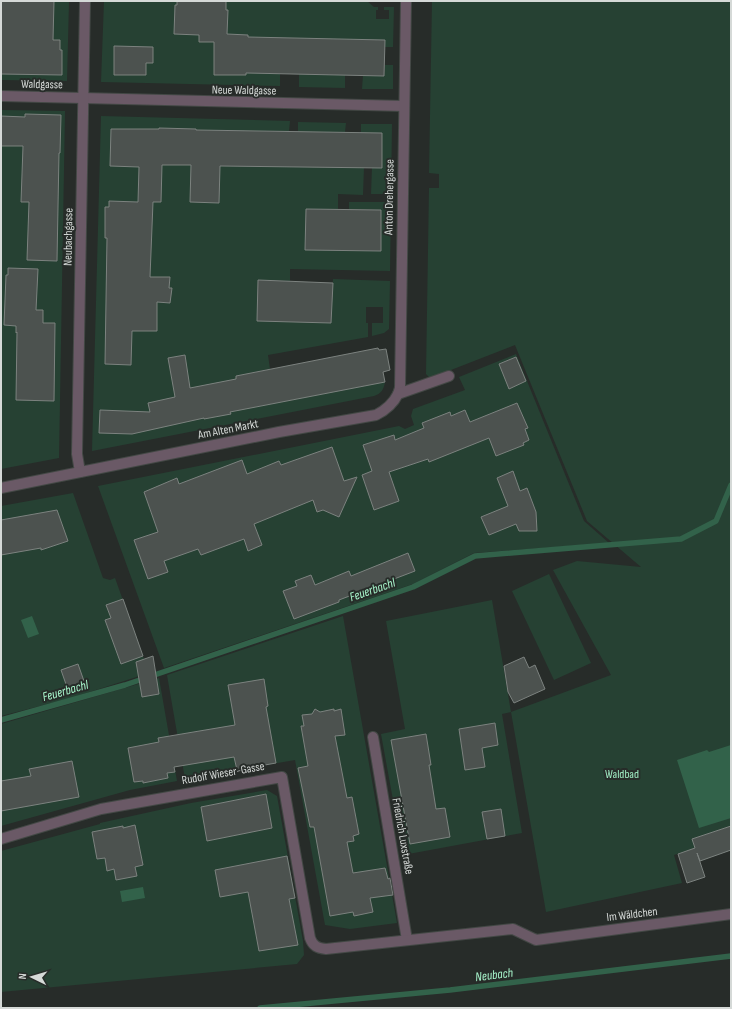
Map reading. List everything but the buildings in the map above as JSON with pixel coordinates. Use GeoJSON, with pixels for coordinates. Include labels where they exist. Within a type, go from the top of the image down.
{"type":"FeatureCollection","features":[{"type":"Feature","properties":{"kind":"street","name":"Neubachgasse"},"geometry":{"type":"LineString","coordinates":[[80,472],[77,454],[85,1]]}},
{"type":"Feature","properties":{"kind":"street","name":"Anton Drehergasse"},"geometry":{"type":"LineString","coordinates":[[398,394],[406,1]]}},
{"type":"Feature","properties":{"kind":"street","name":"Waldgasse"},"geometry":{"type":"LineString","coordinates":[[1,96],[83,98]]}},
{"type":"Feature","properties":{"kind":"street","name":"Neue Waldgasse"},"geometry":{"type":"LineString","coordinates":[[83,98],[404,106]]}},
{"type":"Feature","properties":{"kind":"street"},"geometry":{"type":"LineString","coordinates":[[398,394],[449,376]]}},
{"type":"Feature","properties":{"kind":"street","name":"Am Alten Markt"},"geometry":{"type":"LineString","coordinates":[[1,488],[279,432],[376,415],[386,410],[394,402],[398,394]]}},
{"type":"Feature","properties":{"kind":"street","name":"Friedrich Luxstraße"},"geometry":{"type":"LineString","coordinates":[[373,738],[407,940]]}},
{"type":"Feature","properties":{"kind":"street","name":"Rudolf Wieser-Gasse"},"geometry":{"type":"LineString","coordinates":[[1,839],[102,810],[282,776],[310,938],[313,944],[317,948],[326,949],[407,940]]}},
{"type":"Feature","properties":{"kind":"street","name":"Im Wäldchen"},"geometry":{"type":"LineString","coordinates":[[407,940],[513,929],[536,940],[731,914]]}},
{"type":"Feature","properties":{"kind":"green space"},"geometry":{"type":"Polygon","coordinates":[[[1,1],[69,1],[67,81],[1,80],[1,1]]]}},
{"type":"Feature","properties":{"kind":"green space"},"geometry":{"type":"Polygon","coordinates":[[[104,1],[367,1],[374,7],[378,7],[378,10],[376,10],[376,19],[389,19],[389,10],[384,10],[384,7],[394,7],[393,47],[385,47],[385,40],[262,73],[280,74],[280,86],[101,82],[104,1]]]}},
{"type":"Feature","properties":{"kind":"green space","name":"Waldbad"},"geometry":{"type":"Polygon","coordinates":[[[432,1],[731,1],[731,850],[700,861],[695,848],[674,855],[682,883],[546,912],[511,712],[611,675],[553,570],[577,561],[641,567],[587,521],[515,345],[433,377],[429,377],[426,374],[429,188],[439,188],[439,174],[429,173],[432,1]]]}},
{"type":"Feature","properties":{"kind":"green space"},"geometry":{"type":"Polygon","coordinates":[[[385,65],[393,65],[393,89],[362,89],[363,75],[384,76],[385,65]]]}},
{"type":"Feature","properties":{"kind":"green space"},"geometry":{"type":"Polygon","coordinates":[[[299,74],[345,75],[345,88],[299,87],[299,74]]]}},
{"type":"Feature","properties":{"kind":"green space"},"geometry":{"type":"Polygon","coordinates":[[[1,110],[65,111],[59,458],[1,469],[1,110]]]}},
{"type":"Feature","properties":{"kind":"green space"},"geometry":{"type":"Polygon","coordinates":[[[101,116],[290,121],[289,131],[261,131],[364,167],[363,195],[338,194],[338,209],[306,209],[305,249],[381,251],[381,210],[349,209],[349,202],[391,202],[390,271],[290,269],[290,281],[258,280],[257,320],[331,322],[333,279],[390,281],[389,329],[384,333],[372,336],[372,323],[383,323],[383,307],[366,307],[368,337],[268,355],[270,369],[250,373],[385,382],[380,393],[374,396],[92,451],[101,116]]]}},
{"type":"Feature","properties":{"kind":"green space"},"geometry":{"type":"Polygon","coordinates":[[[298,122],[346,123],[345,132],[298,132],[298,122]]]}},
{"type":"Feature","properties":{"kind":"green space"},"geometry":{"type":"Polygon","coordinates":[[[361,124],[392,124],[391,194],[371,194],[372,167],[382,167],[382,133],[361,133],[361,124]]]}},
{"type":"Feature","properties":{"kind":"green space"},"geometry":{"type":"Polygon","coordinates":[[[516,354],[584,521],[609,543],[474,553],[413,584],[164,668],[98,486],[399,426],[405,429],[414,425],[411,416],[413,409],[465,390],[459,377],[516,354]]]}},
{"type":"Feature","properties":{"kind":"green space"},"geometry":{"type":"Polygon","coordinates":[[[73,493],[103,578],[110,580],[115,578],[149,673],[71,698],[1,716],[1,506],[73,493]]]}},
{"type":"Feature","properties":{"kind":"green space"},"geometry":{"type":"Polygon","coordinates":[[[549,574],[591,663],[554,680],[512,591],[549,574]]]}},
{"type":"Feature","properties":{"kind":"green space"},"geometry":{"type":"Polygon","coordinates":[[[492,600],[511,712],[502,714],[522,833],[403,855],[381,734],[405,729],[386,621],[492,600]]]}},
{"type":"Feature","properties":{"kind":"green space"},"geometry":{"type":"Polygon","coordinates":[[[343,616],[397,923],[350,929],[325,925],[295,760],[185,779],[167,675],[343,616]]]}},
{"type":"Feature","properties":{"kind":"green space"},"geometry":{"type":"Polygon","coordinates":[[[159,678],[177,781],[130,790],[1,826],[1,724],[159,678]]]}},
{"type":"Feature","properties":{"kind":"green space"},"geometry":{"type":"Polygon","coordinates":[[[267,790],[277,796],[303,941],[304,955],[297,964],[1,992],[1,851],[100,823],[191,803],[267,790]]]}},
{"type":"Feature","properties":{"kind":"shaded area"},"geometry":{"type":"Polygon","coordinates":[[[32,616],[39,634],[28,638],[21,620],[32,616]]]}},
{"type":"Feature","properties":{"kind":"shaded area"},"geometry":{"type":"Polygon","coordinates":[[[731,745],[731,818],[699,828],[677,760],[707,750],[709,752],[731,745]]]}},
{"type":"Feature","properties":{"kind":"shaded area"},"geometry":{"type":"Polygon","coordinates":[[[143,887],[145,898],[122,902],[120,891],[143,887]]]}},
{"type":"Feature","properties":{"kind":"waterway","name":"Feuerbachl"},"geometry":{"type":"LineString","coordinates":[[1,720],[125,685],[413,587],[475,556],[681,539],[716,521],[731,485]]}},
{"type":"Feature","properties":{"kind":"waterway","name":"Neubach"},"geometry":{"type":"LineString","coordinates":[[260,1008],[450,990],[731,956]]}}]}
